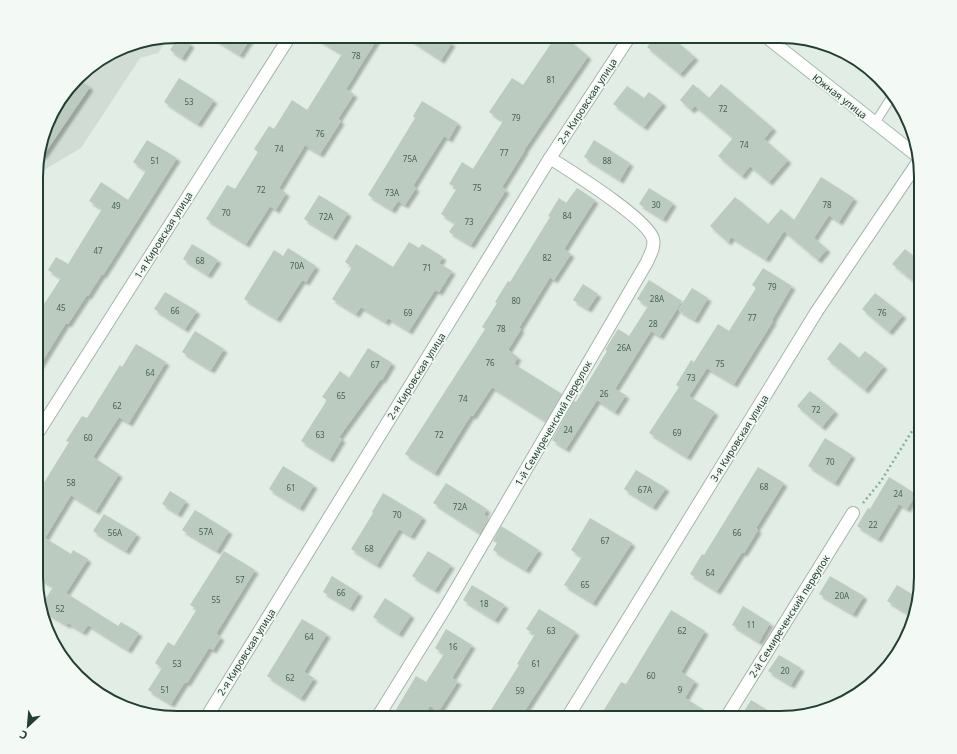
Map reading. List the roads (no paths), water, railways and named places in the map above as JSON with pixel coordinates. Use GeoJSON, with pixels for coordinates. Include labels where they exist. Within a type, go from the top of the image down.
{"type":"FeatureCollection","features":[{"type":"Feature","properties":{"kind":"street","name":"1-я Кировская улица"},"geometry":{"type":"LineString","coordinates":[[43,425],[286,43]]}},
{"type":"Feature","properties":{"kind":"street","name":"2-я Кировская улица"},"geometry":{"type":"LineString","coordinates":[[210,711],[550,158],[625,43]]}},
{"type":"Feature","properties":{"kind":"street","name":"Южная улица"},"geometry":{"type":"LineString","coordinates":[[774,43],[911,151]]}},
{"type":"Feature","properties":{"kind":"street","name":"1-й Семиреченский переулок"},"geometry":{"type":"LineString","coordinates":[[381,711],[447,605],[653,250],[654,239],[648,229],[613,200],[550,158]]}},
{"type":"Feature","properties":{"kind":"street","name":"3-я Кировская улица"},"geometry":{"type":"LineString","coordinates":[[571,711],[817,311],[914,169]]}},
{"type":"Feature","properties":{"kind":"street","name":"2-й Семиреченский переулок"},"geometry":{"type":"LineString","coordinates":[[730,711],[853,513]]}},
{"type":"Feature","properties":{"kind":"lane"},"geometry":{"type":"LineString","coordinates":[[875,123],[889,100]]}}]}
